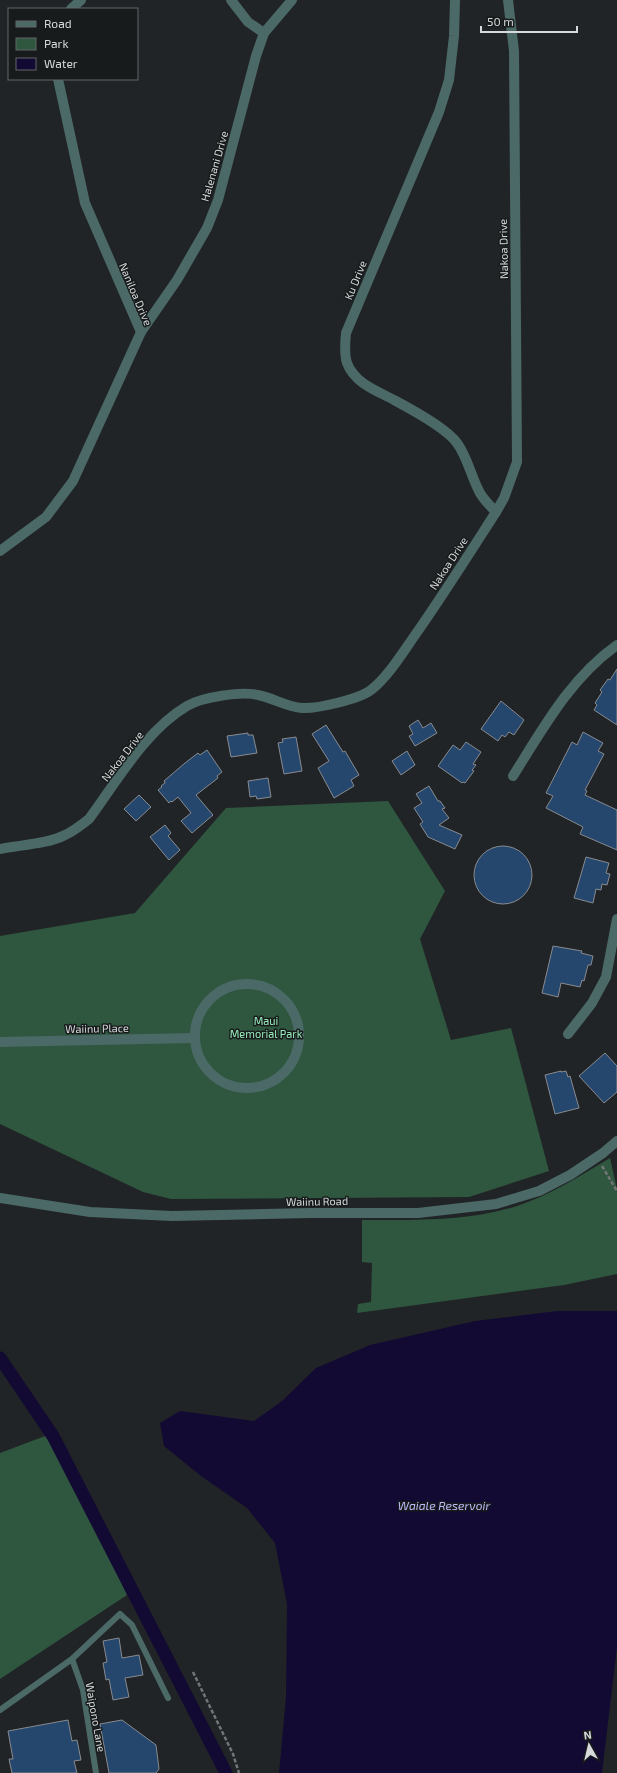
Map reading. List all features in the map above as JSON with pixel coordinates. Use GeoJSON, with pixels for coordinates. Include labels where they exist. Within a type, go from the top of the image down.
{"type":"FeatureCollection","features":[{"type":"Feature","properties":{"kind":"street"},"geometry":{"type":"LineString","coordinates":[[72,8],[81,0]]}},
{"type":"Feature","properties":{"kind":"street"},"geometry":{"type":"LineString","coordinates":[[232,0],[248,22],[264,33]]}},
{"type":"Feature","properties":{"kind":"street","name":"Halenani Drive"},"geometry":{"type":"LineString","coordinates":[[141,332],[177,280],[207,228],[218,200],[256,56],[264,33],[292,0]]}},
{"type":"Feature","properties":{"kind":"street","name":"Ku Drive"},"geometry":{"type":"LineString","coordinates":[[455,0],[454,36],[448,80],[439,112],[346,333],[345,351],[347,364],[351,371],[368,387],[394,400],[436,426],[457,443],[470,467],[480,493],[496,512]]}},
{"type":"Feature","properties":{"kind":"street","name":"Nakoa Drive"},"geometry":{"type":"LineString","coordinates":[[0,849],[38,843],[64,836],[89,819],[144,744],[165,723],[194,703],[228,695],[257,694],[302,708],[357,697],[372,689],[395,664],[443,595],[496,512],[504,498],[517,462],[514,52],[508,0]]}},
{"type":"Feature","properties":{"kind":"street","name":"Naniloa Drive"},"geometry":{"type":"LineString","coordinates":[[0,551],[46,517],[73,481],[141,332],[85,203],[58,80]]}},
{"type":"Feature","properties":{"kind":"street"},"geometry":{"type":"LineString","coordinates":[[513,776],[545,724],[564,698],[602,655],[617,645]]}},
{"type":"Feature","properties":{"kind":"street"},"geometry":{"type":"LineString","coordinates":[[568,1034],[592,1003],[606,977],[617,919]]}},
{"type":"Feature","properties":{"kind":"street"},"geometry":{"type":"LineString","coordinates":[[245,984],[265,987],[283,998],[295,1014],[299,1034],[296,1054],[285,1072],[268,1083],[248,1088],[228,1085],[211,1074],[199,1057],[194,1038],[198,1018],[209,1000],[225,988],[245,984]]}},
{"type":"Feature","properties":{"kind":"street","name":"Waiinu Place"},"geometry":{"type":"LineString","coordinates":[[0,1042],[194,1038]]}},
{"type":"Feature","properties":{"kind":"street","name":"Waiinu Road"},"geometry":{"type":"LineString","coordinates":[[0,1198],[90,1212],[172,1216],[310,1213],[418,1213],[496,1204],[538,1191],[570,1175],[617,1141]]}},
{"type":"Feature","properties":{"kind":"lane"},"geometry":{"type":"LineString","coordinates":[[0,1710],[72,1659],[120,1614],[132,1625],[168,1698]]}},
{"type":"Feature","properties":{"kind":"lane","name":"Waipono Lane"},"geometry":{"type":"LineString","coordinates":[[72,1659],[83,1690],[96,1773]]}},
{"type":"Feature","properties":{"kind":"path"},"geometry":{"type":"LineString","coordinates":[[597,1156],[617,1191]]}},
{"type":"Feature","properties":{"kind":"path"},"geometry":{"type":"LineString","coordinates":[[193,1672],[233,1754],[239,1773]]}},
{"type":"Feature","properties":{"kind":"green space","name":"Maui Memorial Park"},"geometry":{"type":"Polygon","coordinates":[[[388,801],[445,891],[420,939],[451,1040],[511,1028],[549,1171],[469,1197],[171,1199],[143,1192],[0,1124],[0,936],[135,913],[226,808],[388,801]]]}},
{"type":"Feature","properties":{"kind":"green space"},"geometry":{"type":"Polygon","coordinates":[[[610,1158],[617,1189],[617,1274],[564,1285],[357,1313],[358,1304],[371,1302],[372,1263],[362,1262],[362,1220],[441,1219],[479,1215],[498,1211],[529,1202],[565,1185],[610,1158]]]}},
{"type":"Feature","properties":{"kind":"green space"},"geometry":{"type":"Polygon","coordinates":[[[53,1433],[127,1595],[0,1679],[0,1453],[53,1433]]]}},
{"type":"Feature","properties":{"kind":"water","name":"Waiale Reservoir"},"geometry":{"type":"Polygon","coordinates":[[[557,1311],[617,1311],[617,1647],[602,1773],[279,1773],[286,1697],[287,1604],[275,1543],[247,1508],[201,1476],[164,1446],[160,1423],[180,1411],[254,1421],[282,1401],[316,1368],[370,1345],[475,1321],[557,1311]]]}},
{"type":"Feature","properties":{"kind":"building"},"geometry":{"type":"Polygon","coordinates":[[[617,669],[617,725],[594,710],[597,705],[595,703],[602,692],[600,690],[608,679],[610,680],[617,669]]]}},
{"type":"Feature","properties":{"kind":"building"},"geometry":{"type":"Polygon","coordinates":[[[501,701],[524,720],[514,735],[509,732],[505,737],[502,735],[498,741],[481,729],[501,701]]]}},
{"type":"Feature","properties":{"kind":"building"},"geometry":{"type":"Polygon","coordinates":[[[418,720],[423,728],[431,723],[437,733],[415,746],[409,736],[413,734],[409,726],[418,720]]]}},
{"type":"Feature","properties":{"kind":"building"},"geometry":{"type":"Polygon","coordinates":[[[326,725],[343,752],[345,751],[359,775],[351,780],[354,786],[334,798],[318,768],[329,761],[312,734],[326,725]]]}},
{"type":"Feature","properties":{"kind":"building"},"geometry":{"type":"Polygon","coordinates":[[[583,732],[603,743],[598,751],[604,754],[585,790],[587,791],[585,795],[617,810],[617,850],[580,834],[583,827],[546,808],[553,796],[546,793],[572,742],[577,745],[583,732]]]}},
{"type":"Feature","properties":{"kind":"building"},"geometry":{"type":"Polygon","coordinates":[[[248,733],[248,735],[253,735],[257,753],[231,757],[227,736],[248,733]]]}},
{"type":"Feature","properties":{"kind":"building"},"geometry":{"type":"Polygon","coordinates":[[[296,737],[302,771],[284,774],[278,743],[283,742],[282,739],[296,737]]]}},
{"type":"Feature","properties":{"kind":"building"},"geometry":{"type":"Polygon","coordinates":[[[466,742],[481,752],[473,764],[476,765],[472,770],[474,771],[465,783],[462,783],[438,766],[453,745],[460,750],[466,742]]]}},
{"type":"Feature","properties":{"kind":"building"},"geometry":{"type":"Polygon","coordinates":[[[207,750],[222,772],[217,776],[218,778],[196,795],[213,815],[192,833],[181,821],[191,813],[178,797],[169,803],[158,790],[165,783],[164,781],[185,763],[198,753],[200,755],[207,750]]]}},
{"type":"Feature","properties":{"kind":"building"},"geometry":{"type":"Polygon","coordinates":[[[407,751],[415,765],[401,775],[392,761],[407,751]]]}},
{"type":"Feature","properties":{"kind":"building"},"geometry":{"type":"Polygon","coordinates":[[[268,778],[271,797],[257,799],[256,796],[250,797],[248,781],[268,778]]]}},
{"type":"Feature","properties":{"kind":"building"},"geometry":{"type":"Polygon","coordinates":[[[429,786],[438,801],[440,801],[445,808],[442,809],[449,818],[439,825],[462,835],[455,849],[428,837],[420,824],[423,822],[414,808],[422,803],[416,794],[429,786]]]}},
{"type":"Feature","properties":{"kind":"building"},"geometry":{"type":"Polygon","coordinates":[[[139,795],[151,807],[136,821],[124,809],[139,795]]]}},
{"type":"Feature","properties":{"kind":"building"},"geometry":{"type":"Polygon","coordinates":[[[165,825],[171,833],[168,836],[180,850],[169,860],[150,837],[165,825]]]}},
{"type":"Feature","properties":{"kind":"building"},"geometry":{"type":"Polygon","coordinates":[[[503,846],[519,851],[527,859],[532,875],[527,891],[519,899],[503,904],[487,899],[479,891],[474,875],[479,859],[487,851],[503,846]]]}},
{"type":"Feature","properties":{"kind":"building"},"geometry":{"type":"Polygon","coordinates":[[[586,857],[609,863],[606,873],[610,874],[607,885],[602,884],[601,890],[596,889],[593,903],[574,898],[586,857]]]}},
{"type":"Feature","properties":{"kind":"building"},"geometry":{"type":"Polygon","coordinates":[[[553,946],[582,951],[581,953],[593,956],[591,965],[588,965],[584,981],[582,980],[580,987],[561,983],[558,997],[542,993],[553,946]]]}},
{"type":"Feature","properties":{"kind":"building"},"geometry":{"type":"Polygon","coordinates":[[[605,1053],[617,1066],[617,1092],[604,1103],[579,1076],[605,1053]]]}},
{"type":"Feature","properties":{"kind":"building"},"geometry":{"type":"Polygon","coordinates":[[[566,1071],[568,1077],[570,1076],[579,1108],[555,1114],[545,1075],[566,1071]]]}},
{"type":"Feature","properties":{"kind":"building"},"geometry":{"type":"Polygon","coordinates":[[[119,1638],[122,1658],[139,1655],[143,1675],[125,1678],[129,1697],[113,1700],[109,1679],[106,1680],[103,1663],[107,1662],[103,1641],[119,1638]]]}},
{"type":"Feature","properties":{"kind":"building"},"geometry":{"type":"Polygon","coordinates":[[[68,1720],[72,1741],[77,1740],[81,1760],[74,1761],[77,1773],[12,1773],[9,1759],[13,1759],[8,1731],[68,1720]]]}},
{"type":"Feature","properties":{"kind":"building"},"geometry":{"type":"Polygon","coordinates":[[[122,1720],[156,1745],[159,1769],[156,1773],[109,1773],[100,1724],[122,1720]]]}},
{"type":"Feature","properties":{"kind":"waterway"},"geometry":{"type":"LineString","coordinates":[[0,1358],[53,1436],[226,1773]]}}]}
